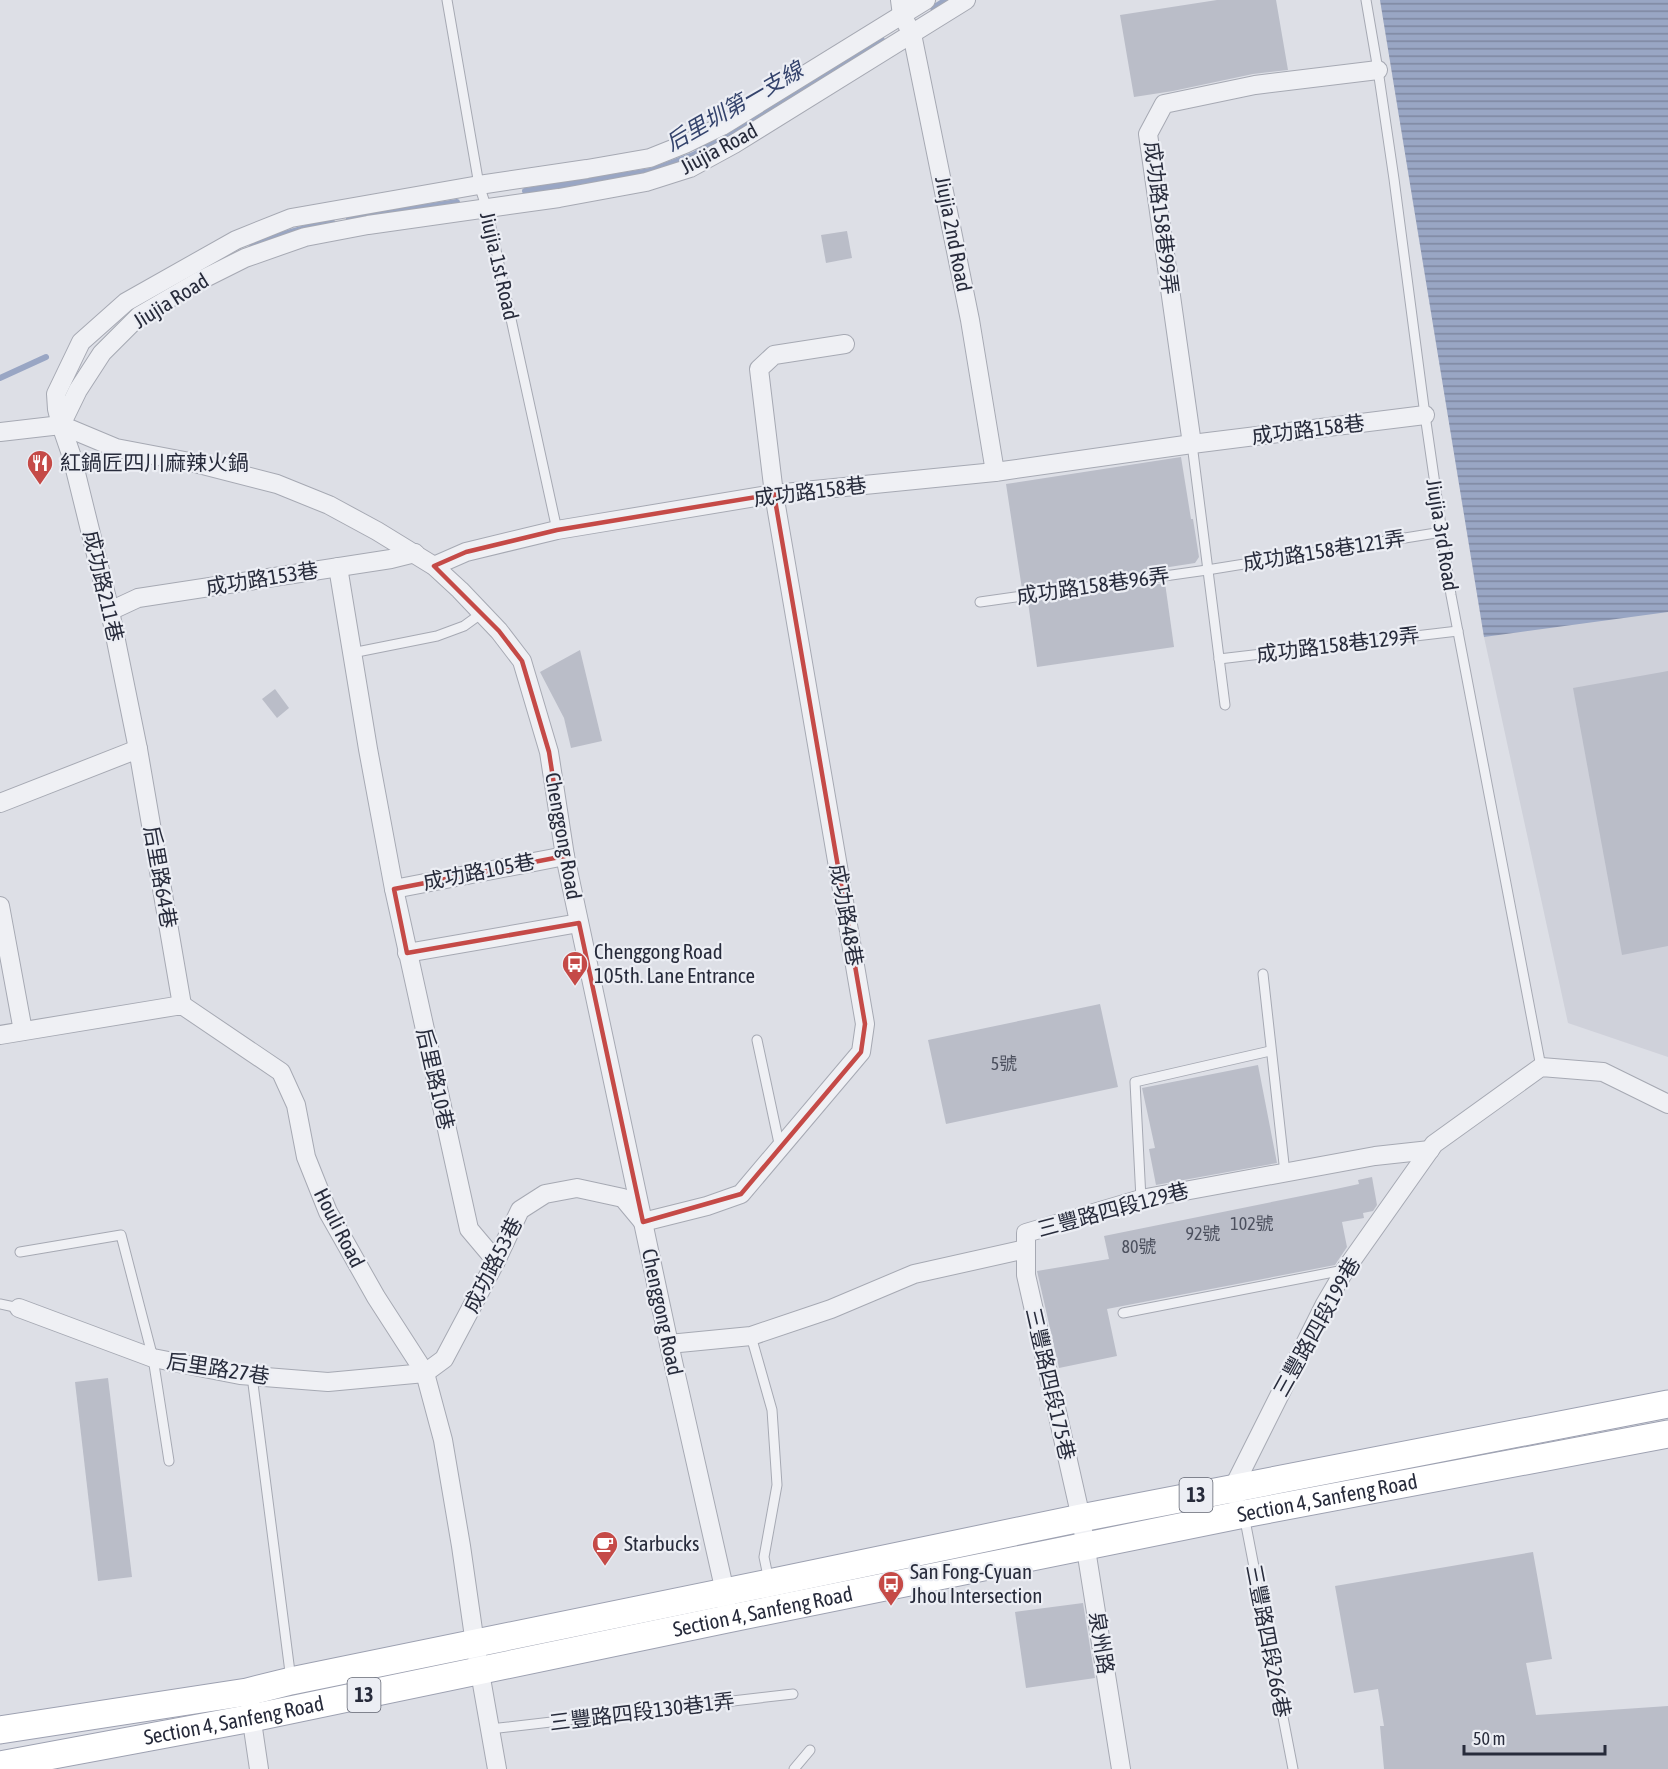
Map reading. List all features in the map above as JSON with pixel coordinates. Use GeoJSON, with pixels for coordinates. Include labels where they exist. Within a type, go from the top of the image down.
{"type":"FeatureCollection","features":[{"type":"Feature","properties":{"kind":"main road","name":"Section 4, Sanfeng Road"},"geometry":{"type":"LineString","coordinates":[[0,1765],[252,1718],[725,1592],[1081,1518],[1668,1404]]}},
{"type":"Feature","properties":{"kind":"main road","name":"Section 4, Sanfeng Road"},"geometry":{"type":"LineString","coordinates":[[0,1730],[247,1692],[291,1681],[477,1657],[727,1619],[1244,1514],[1668,1434]]}},
{"type":"Feature","properties":{"kind":"street","name":"Jiujia Road"},"geometry":{"type":"LineString","coordinates":[[61,425],[56,394],[81,342],[126,302],[236,240],[291,218],[650,158],[723,126],[901,8],[926,0]]}},
{"type":"Feature","properties":{"kind":"street","name":"Jiujia Road"},"geometry":{"type":"LineString","coordinates":[[61,425],[78,390],[102,353],[139,316],[199,281],[245,258],[305,237],[646,182],[690,168],[734,144],[966,0]]}},
{"type":"Feature","properties":{"kind":"street","name":"Jiujia 2nd Road"},"geometry":{"type":"LineString","coordinates":[[901,8],[912,34],[970,320],[994,472]]}},
{"type":"Feature","properties":{"kind":"street","name":"成功路158巷99弄"},"geometry":{"type":"LineString","coordinates":[[1192,444],[1148,134],[1164,104],[1255,85],[1378,70]]}},
{"type":"Feature","properties":{"kind":"street","name":"成功路48巷"},"geometry":{"type":"LineString","coordinates":[[643,1222],[707,1206],[741,1194],[861,1052],[865,1024],[774,494],[759,369],[774,355],[845,344]]}},
{"type":"Feature","properties":{"kind":"street","name":"成功路158巷"},"geometry":{"type":"LineString","coordinates":[[434,566],[466,552],[557,530],[774,494],[994,472],[1425,415]]}},
{"type":"Feature","properties":{"kind":"street","name":"Chenggong Road"},"geometry":{"type":"LineString","coordinates":[[0,432],[61,425],[116,448],[277,484],[329,505],[434,566],[500,631],[522,661],[549,752],[565,856],[669,1344],[725,1592],[727,1619]]}},
{"type":"Feature","properties":{"kind":"street","name":"成功路211巷"},"geometry":{"type":"LineString","coordinates":[[61,425],[72,457],[110,611],[138,749]]}},
{"type":"Feature","properties":{"kind":"street","name":"成功路153巷"},"geometry":{"type":"LineString","coordinates":[[110,611],[138,598],[415,553]]}},
{"type":"Feature","properties":{"kind":"street","name":"后里路10巷"},"geometry":{"type":"LineString","coordinates":[[338,567],[394,889],[469,1229],[496,1260]]}},
{"type":"Feature","properties":{"kind":"street"},"geometry":{"type":"LineString","coordinates":[[0,803],[138,749]]}},
{"type":"Feature","properties":{"kind":"street","name":"后里路64巷"},"geometry":{"type":"LineString","coordinates":[[138,749],[182,1005]]}},
{"type":"Feature","properties":{"kind":"street","name":"成功路105巷"},"geometry":{"type":"LineString","coordinates":[[394,889],[565,856]]}},
{"type":"Feature","properties":{"kind":"street"},"geometry":{"type":"LineString","coordinates":[[0,906],[24,1031]]}},
{"type":"Feature","properties":{"kind":"street"},"geometry":{"type":"LineString","coordinates":[[407,953],[579,923]]}},
{"type":"Feature","properties":{"kind":"street"},"geometry":{"type":"LineString","coordinates":[[0,1035],[182,1005]]}},
{"type":"Feature","properties":{"kind":"street","name":"Houli Road"},"geometry":{"type":"LineString","coordinates":[[182,1005],[281,1072],[297,1105],[306,1157],[328,1212],[376,1297],[425,1373],[443,1440],[497,1769]]}},
{"type":"Feature","properties":{"kind":"street"},"geometry":{"type":"LineString","coordinates":[[1541,1067],[1603,1072],[1668,1104]]}},
{"type":"Feature","properties":{"kind":"street","name":"三豐路四段199巷"},"geometry":{"type":"LineString","coordinates":[[1233,1488],[1320,1314],[1345,1270],[1434,1144],[1541,1067]]}},
{"type":"Feature","properties":{"kind":"street","name":"三豐路四段129巷"},"geometry":{"type":"LineString","coordinates":[[669,1344],[751,1336],[831,1309],[914,1274],[1026,1249],[1026,1233],[1141,1199],[1375,1156],[1430,1150]]}},
{"type":"Feature","properties":{"kind":"street","name":"成功路53巷"},"geometry":{"type":"LineString","coordinates":[[425,1373],[444,1359],[520,1210],[545,1194],[577,1188],[623,1198],[643,1222]]}},
{"type":"Feature","properties":{"kind":"street","name":"三豐路四段175巷"},"geometry":{"type":"LineString","coordinates":[[1026,1249],[1026,1275],[1081,1518]]}},
{"type":"Feature","properties":{"kind":"street","name":"后里路27巷"},"geometry":{"type":"LineString","coordinates":[[19,1308],[153,1359],[252,1376],[328,1382],[425,1373]]}},
{"type":"Feature","properties":{"kind":"street"},"geometry":{"type":"LineString","coordinates":[[1233,1488],[1244,1514]]}},
{"type":"Feature","properties":{"kind":"street","name":"泉州路"},"geometry":{"type":"LineString","coordinates":[[1081,1518],[1121,1769]]}},
{"type":"Feature","properties":{"kind":"street"},"geometry":{"type":"LineString","coordinates":[[247,1692],[259,1769]]}},
{"type":"Feature","properties":{"kind":"lane","name":"Jiujia 1st Road"},"geometry":{"type":"LineString","coordinates":[[447,0],[479,185],[487,209],[557,530]]}},
{"type":"Feature","properties":{"kind":"lane","name":"Jiujia 3rd Road"},"geometry":{"type":"LineString","coordinates":[[1365,0],[1378,70],[1425,415],[1458,631],[1541,1067]]}},
{"type":"Feature","properties":{"kind":"lane"},"geometry":{"type":"LineString","coordinates":[[340,210],[344,230]]}},
{"type":"Feature","properties":{"kind":"lane"},"geometry":{"type":"LineString","coordinates":[[1192,444],[1225,705]]}},
{"type":"Feature","properties":{"kind":"lane","name":"成功路158巷121弄"},"geometry":{"type":"LineString","coordinates":[[1207,570],[1442,532]]}},
{"type":"Feature","properties":{"kind":"lane","name":"成功路158巷96弄"},"geometry":{"type":"LineString","coordinates":[[980,602],[1207,570]]}},
{"type":"Feature","properties":{"kind":"lane"},"geometry":{"type":"LineString","coordinates":[[352,653],[437,636],[464,626],[482,613]]}},
{"type":"Feature","properties":{"kind":"lane","name":"成功路158巷129弄"},"geometry":{"type":"LineString","coordinates":[[1219,659],[1458,631]]}},
{"type":"Feature","properties":{"kind":"lane"},"geometry":{"type":"LineString","coordinates":[[1263,974],[1285,1173]]}},
{"type":"Feature","properties":{"kind":"lane"},"geometry":{"type":"LineString","coordinates":[[757,1040],[780,1148]]}},
{"type":"Feature","properties":{"kind":"lane"},"geometry":{"type":"LineString","coordinates":[[1141,1199],[1135,1082],[1270,1051]]}},
{"type":"Feature","properties":{"kind":"lane"},"geometry":{"type":"LineString","coordinates":[[20,1252],[121,1235],[153,1359],[169,1461]]}},
{"type":"Feature","properties":{"kind":"lane"},"geometry":{"type":"LineString","coordinates":[[1123,1313],[1345,1270]]}},
{"type":"Feature","properties":{"kind":"lane"},"geometry":{"type":"LineString","coordinates":[[0,1304],[19,1308]]}},
{"type":"Feature","properties":{"kind":"lane"},"geometry":{"type":"LineString","coordinates":[[751,1336],[772,1410],[777,1485],[764,1557],[769,1584]]}},
{"type":"Feature","properties":{"kind":"lane"},"geometry":{"type":"LineString","coordinates":[[252,1376],[291,1681]]}},
{"type":"Feature","properties":{"kind":"lane","name":"三豐路四段266巷"},"geometry":{"type":"LineString","coordinates":[[1244,1514],[1293,1769]]}},
{"type":"Feature","properties":{"kind":"lane","name":"三豐路四段130巷1弄"},"geometry":{"type":"LineString","coordinates":[[490,1729],[793,1694]]}},
{"type":"Feature","properties":{"kind":"lane"},"geometry":{"type":"LineString","coordinates":[[794,1769],[810,1750]]}},
{"type":"Feature","properties":{"kind":"highlighted area"},"geometry":{"type":"Polygon","coordinates":[[[774,494],[865,1024],[861,1052],[741,1194],[643,1222],[579,923],[407,953],[394,889],[565,856],[549,752],[522,661],[499,631],[434,566],[466,552],[557,530],[774,494]]]}},
{"type":"Feature","properties":{"kind":"shaded area"},"geometry":{"type":"Polygon","coordinates":[[[1380,0],[1668,0],[1668,1057],[1568,1023],[1484,637],[1380,0]]]}},
{"type":"Feature","properties":{"kind":"water"},"geometry":{"type":"Polygon","coordinates":[[[1380,0],[1668,0],[1668,612],[1484,637],[1380,0]]]}},
{"type":"Feature","properties":{"kind":"building"},"geometry":{"type":"Polygon","coordinates":[[[1217,0],[1276,0],[1288,70],[1253,74],[1134,97],[1120,15],[1217,0]]]}},
{"type":"Feature","properties":{"kind":"building"},"geometry":{"type":"Polygon","coordinates":[[[847,231],[852,258],[826,263],[821,235],[847,231]]]}},
{"type":"Feature","properties":{"kind":"building"},"geometry":{"type":"Polygon","coordinates":[[[1181,457],[1199,557],[1195,563],[1022,589],[1006,484],[1181,457]]]}},
{"type":"Feature","properties":{"kind":"building"},"geometry":{"type":"Polygon","coordinates":[[[1165,583],[1174,647],[1037,667],[1028,602],[1165,583]]]}},
{"type":"Feature","properties":{"kind":"building"},"geometry":{"type":"Polygon","coordinates":[[[580,650],[602,741],[571,748],[564,718],[540,672],[580,650]]]}},
{"type":"Feature","properties":{"kind":"building"},"geometry":{"type":"Polygon","coordinates":[[[1668,671],[1668,946],[1622,955],[1573,688],[1668,671]]]}},
{"type":"Feature","properties":{"kind":"building"},"geometry":{"type":"Polygon","coordinates":[[[275,689],[289,708],[277,718],[262,699],[275,689]]]}},
{"type":"Feature","properties":{"kind":"building"},"geometry":{"type":"Polygon","coordinates":[[[1100,1004],[1118,1087],[946,1124],[928,1040],[1100,1004]]]}},
{"type":"Feature","properties":{"kind":"building"},"geometry":{"type":"Polygon","coordinates":[[[1258,1065],[1277,1163],[1156,1185],[1149,1149],[1155,1148],[1142,1088],[1258,1065]]]}},
{"type":"Feature","properties":{"kind":"building"},"geometry":{"type":"Polygon","coordinates":[[[1372,1177],[1377,1205],[1373,1211],[1363,1213],[1364,1218],[1342,1222],[1347,1247],[1335,1265],[1107,1309],[1117,1356],[1059,1368],[1037,1271],[1109,1259],[1104,1236],[1359,1184],[1358,1180],[1372,1177]]]}},
{"type":"Feature","properties":{"kind":"building"},"geometry":{"type":"Polygon","coordinates":[[[108,1378],[132,1577],[98,1581],[75,1382],[108,1378]]]}},
{"type":"Feature","properties":{"kind":"building"},"geometry":{"type":"Polygon","coordinates":[[[1533,1552],[1552,1659],[1526,1663],[1536,1715],[1668,1706],[1668,1769],[1384,1769],[1380,1726],[1384,1726],[1378,1689],[1354,1693],[1335,1586],[1533,1552]]]}},
{"type":"Feature","properties":{"kind":"building"},"geometry":{"type":"Polygon","coordinates":[[[1083,1603],[1095,1678],[1026,1688],[1015,1612],[1083,1603]]]}},
{"type":"Feature","properties":{"kind":"waterway","name":"后里圳第一支線"},"geometry":{"type":"LineString","coordinates":[[933,8],[946,0]]}},
{"type":"Feature","properties":{"kind":"waterway","name":"后里圳第一支線"},"geometry":{"type":"LineString","coordinates":[[525,191],[650,171],[693,155],[882,40]]}},
{"type":"Feature","properties":{"kind":"waterway","name":"后里圳第一支線"},"geometry":{"type":"LineString","coordinates":[[349,219],[457,202]]}},
{"type":"Feature","properties":{"kind":"waterway","name":"后里圳第一支線"},"geometry":{"type":"LineString","coordinates":[[252,247],[281,235],[332,222]]}},
{"type":"Feature","properties":{"kind":"waterway","name":"后里圳第一支線"},"geometry":{"type":"LineString","coordinates":[[0,378],[46,357]]}},
{"type":"Feature","properties":{"kind":"place","name":"紅鍋匠四川麻辣火鍋"},"geometry":{"type":"Point","coordinates":[40,486]}},
{"type":"Feature","properties":{"kind":"place","name":"Chenggong Road 105th. Lane Entrance"},"geometry":{"type":"Point","coordinates":[575,987]}},
{"type":"Feature","properties":{"kind":"place","name":"Starbucks"},"geometry":{"type":"Point","coordinates":[605,1567]}},
{"type":"Feature","properties":{"kind":"place","name":"San Fong-Cyuan Jhou Intersection"},"geometry":{"type":"Point","coordinates":[891,1607]}}]}
